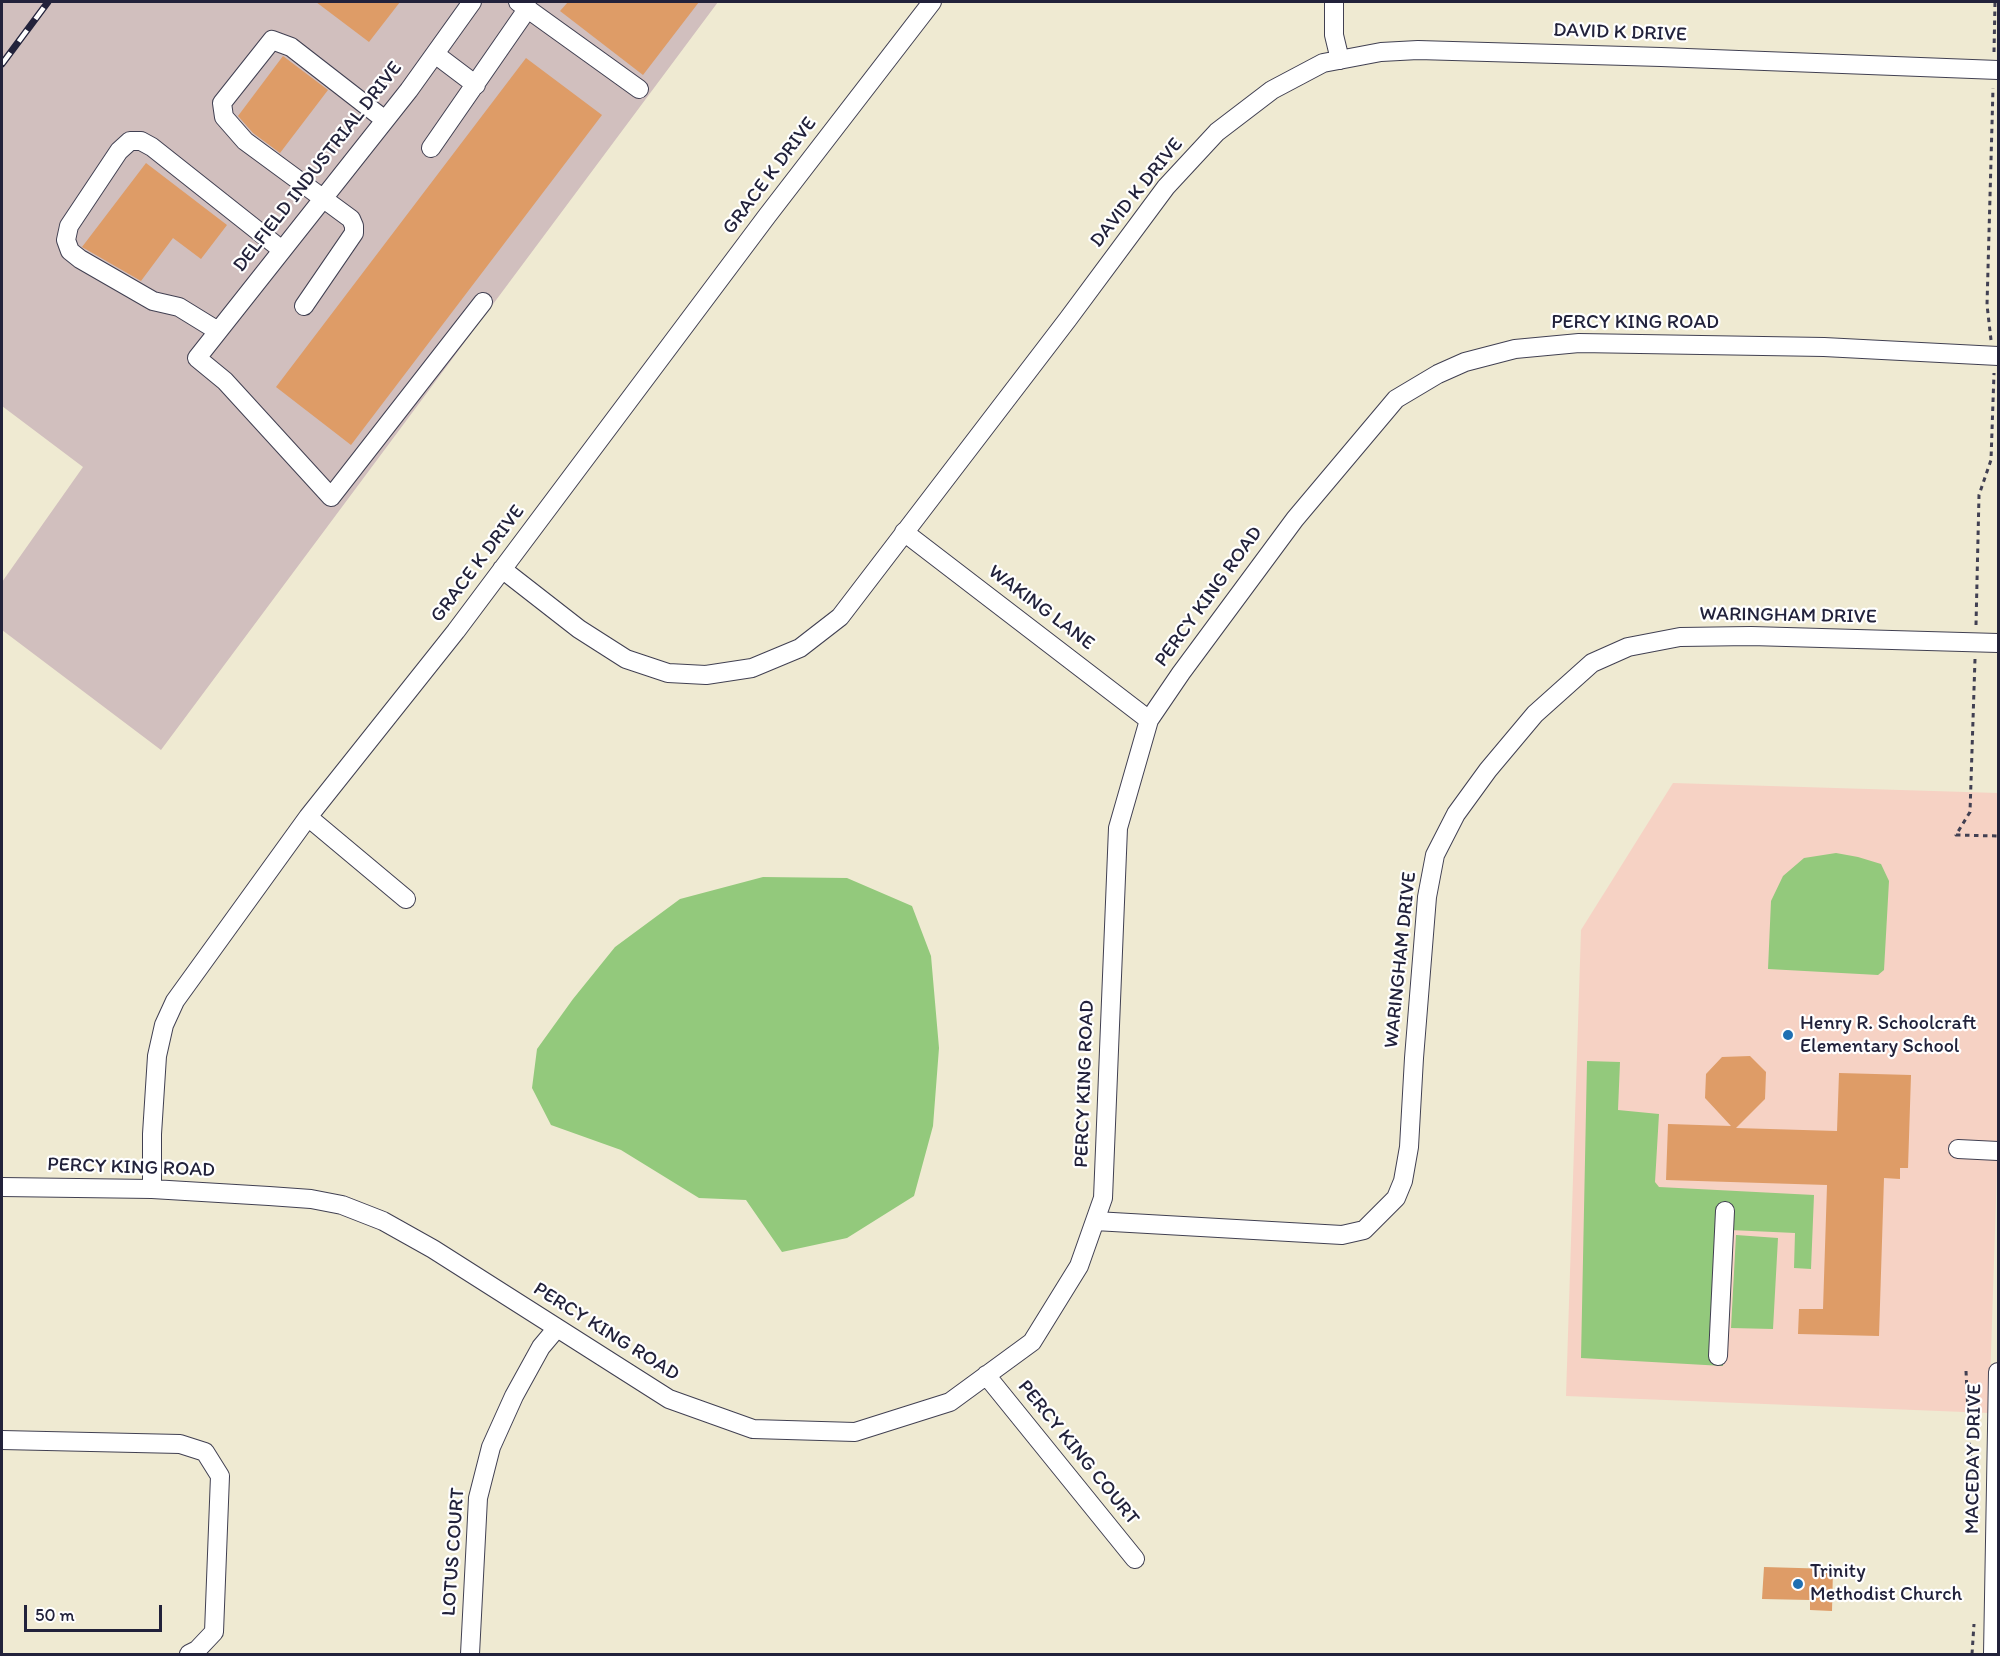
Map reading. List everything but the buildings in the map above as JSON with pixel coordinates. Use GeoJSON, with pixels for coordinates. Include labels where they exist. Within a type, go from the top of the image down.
{"type":"FeatureCollection","features":[{"type":"Feature","properties":{"kind":"street","name":"DELFIELD INDUSTRIAL DRIVE"},"geometry":{"type":"LineString","coordinates":[[472,2],[385,120],[197,358],[225,381],[331,497],[483,302]]}},
{"type":"Feature","properties":{"kind":"street","name":"GRACE K DRIVE"},"geometry":{"type":"LineString","coordinates":[[152,1189],[152,1134],[157,1056],[164,1025],[175,1001],[308,817],[456,631],[932,2]]}},
{"type":"Feature","properties":{"kind":"street"},"geometry":{"type":"LineString","coordinates":[[1334,2],[1334,35],[1340,60]]}},
{"type":"Feature","properties":{"kind":"street"},"geometry":{"type":"LineString","coordinates":[[431,148],[476,85],[523,5],[639,89]]}},
{"type":"Feature","properties":{"kind":"street"},"geometry":{"type":"LineString","coordinates":[[304,306],[354,233],[354,226],[351,219],[245,141],[224,117],[222,103],[272,40],[291,47],[385,120]]}},
{"type":"Feature","properties":{"kind":"street","name":"DAVID K DRIVE"},"geometry":{"type":"LineString","coordinates":[[502,569],[579,629],[626,659],[668,673],[706,675],[752,669],[800,648],[840,617],[1180,171],[1217,132],[1272,90],[1323,63],[1381,52],[1418,51],[1661,57],[1996,70]]}},
{"type":"Feature","properties":{"kind":"street"},"geometry":{"type":"LineString","coordinates":[[435,54],[476,85]]}},
{"type":"Feature","properties":{"kind":"street"},"geometry":{"type":"LineString","coordinates":[[218,331],[179,307],[153,301],[70,251],[66,240],[69,226],[119,151],[130,141],[141,141],[152,147],[282,250]]}},
{"type":"Feature","properties":{"kind":"street","name":"PERCY KING ROAD"},"geometry":{"type":"LineString","coordinates":[[2,1187],[152,1189],[311,1199],[342,1205],[383,1221],[433,1249],[669,1399],[753,1429],[855,1432],[950,1402],[1032,1342],[1079,1266],[1103,1198],[1118,828],[1149,720],[1295,519],[1396,399],[1438,374],[1465,362],[1515,349],[1579,343],[1824,347],[1996,356]]}},
{"type":"Feature","properties":{"kind":"street","name":"WAKING LANE"},"geometry":{"type":"LineString","coordinates":[[904,532],[1149,720]]}},
{"type":"Feature","properties":{"kind":"street","name":"WARINGHAM DRIVE"},"geometry":{"type":"LineString","coordinates":[[1095,1221],[1342,1235],[1364,1230],[1396,1198],[1403,1181],[1409,1147],[1427,897],[1435,855],[1456,814],[1488,770],[1535,714],[1592,663],[1628,647],[1680,637],[1751,636],[1998,643]]}},
{"type":"Feature","properties":{"kind":"street"},"geometry":{"type":"LineString","coordinates":[[308,817],[406,898]]}},
{"type":"Feature","properties":{"kind":"street"},"geometry":{"type":"LineString","coordinates":[[1958,1149],[1998,1151]]}},
{"type":"Feature","properties":{"kind":"street"},"geometry":{"type":"LineString","coordinates":[[1718,1356],[1725,1211]]}},
{"type":"Feature","properties":{"kind":"street","name":"LOTUS COURT"},"geometry":{"type":"LineString","coordinates":[[470,1654],[478,1498],[489,1457],[514,1396],[541,1347],[557,1328]]}},
{"type":"Feature","properties":{"kind":"street","name":"MACEDAY DRIVE"},"geometry":{"type":"LineString","coordinates":[[1993,1654],[1998,1372]]}},
{"type":"Feature","properties":{"kind":"street","name":"PERCY KING COURT"},"geometry":{"type":"LineString","coordinates":[[986,1375],[1136,1559]]}},
{"type":"Feature","properties":{"kind":"street"},"geometry":{"type":"LineString","coordinates":[[2,1440],[180,1444],[205,1452],[220,1476],[214,1632],[197,1650],[189,1654]]}},
{"type":"Feature","properties":{"kind":"path"},"geometry":{"type":"LineString","coordinates":[[1995,2],[1996,70],[1987,305],[1996,356],[1991,460],[1979,495],[1970,812],[1956,835],[1998,836]]}},
{"type":"Feature","properties":{"kind":"path"},"geometry":{"type":"LineString","coordinates":[[1966,1371],[1970,1454],[1978,1504]]}},
{"type":"Feature","properties":{"kind":"path"},"geometry":{"type":"LineString","coordinates":[[1972,1654],[1974,1620]]}},
{"type":"Feature","properties":{"kind":"shaded area"},"geometry":{"type":"Polygon","coordinates":[[[2,2],[718,2],[161,750],[2,630],[2,582],[83,467],[2,406],[2,2]]]}},
{"type":"Feature","properties":{"kind":"shaded area","name":"Henry R. Schoolcraft Elementary School"},"geometry":{"type":"Polygon","coordinates":[[[1673,783],[1998,793],[1998,1140],[1989,1413],[1566,1396],[1581,930],[1673,783]]]}},
{"type":"Feature","properties":{"kind":"green space"},"geometry":{"type":"Polygon","coordinates":[[[1836,853],[1881,864],[1889,881],[1884,970],[1878,975],[1768,969],[1771,901],[1783,876],[1804,858],[1836,853]]]}},
{"type":"Feature","properties":{"kind":"green space"},"geometry":{"type":"Polygon","coordinates":[[[763,877],[847,878],[912,906],[931,956],[939,1048],[933,1126],[914,1196],[847,1238],[782,1252],[746,1200],[699,1198],[621,1150],[551,1125],[532,1088],[537,1049],[615,947],[680,899],[763,877]]]}},
{"type":"Feature","properties":{"kind":"green space"},"geometry":{"type":"Polygon","coordinates":[[[1587,1061],[1620,1062],[1618,1110],[1659,1114],[1655,1182],[1659,1187],[1814,1195],[1811,1269],[1794,1268],[1795,1233],[1730,1230],[1723,1366],[1581,1358],[1587,1061]]]}},
{"type":"Feature","properties":{"kind":"green space"},"geometry":{"type":"Polygon","coordinates":[[[1736,1235],[1778,1238],[1773,1329],[1731,1328],[1736,1235]]]}},
{"type":"Feature","properties":{"kind":"railway"},"geometry":{"type":"LineString","coordinates":[[2,64],[48,2]]}},
{"type":"Feature","properties":{"kind":"place","name":"Henry R. Schoolcraft Elementary School"},"geometry":{"type":"Point","coordinates":[1788,1035]}},
{"type":"Feature","properties":{"kind":"place","name":"Trinity Methodist Church"},"geometry":{"type":"Point","coordinates":[1798,1584]}}]}
